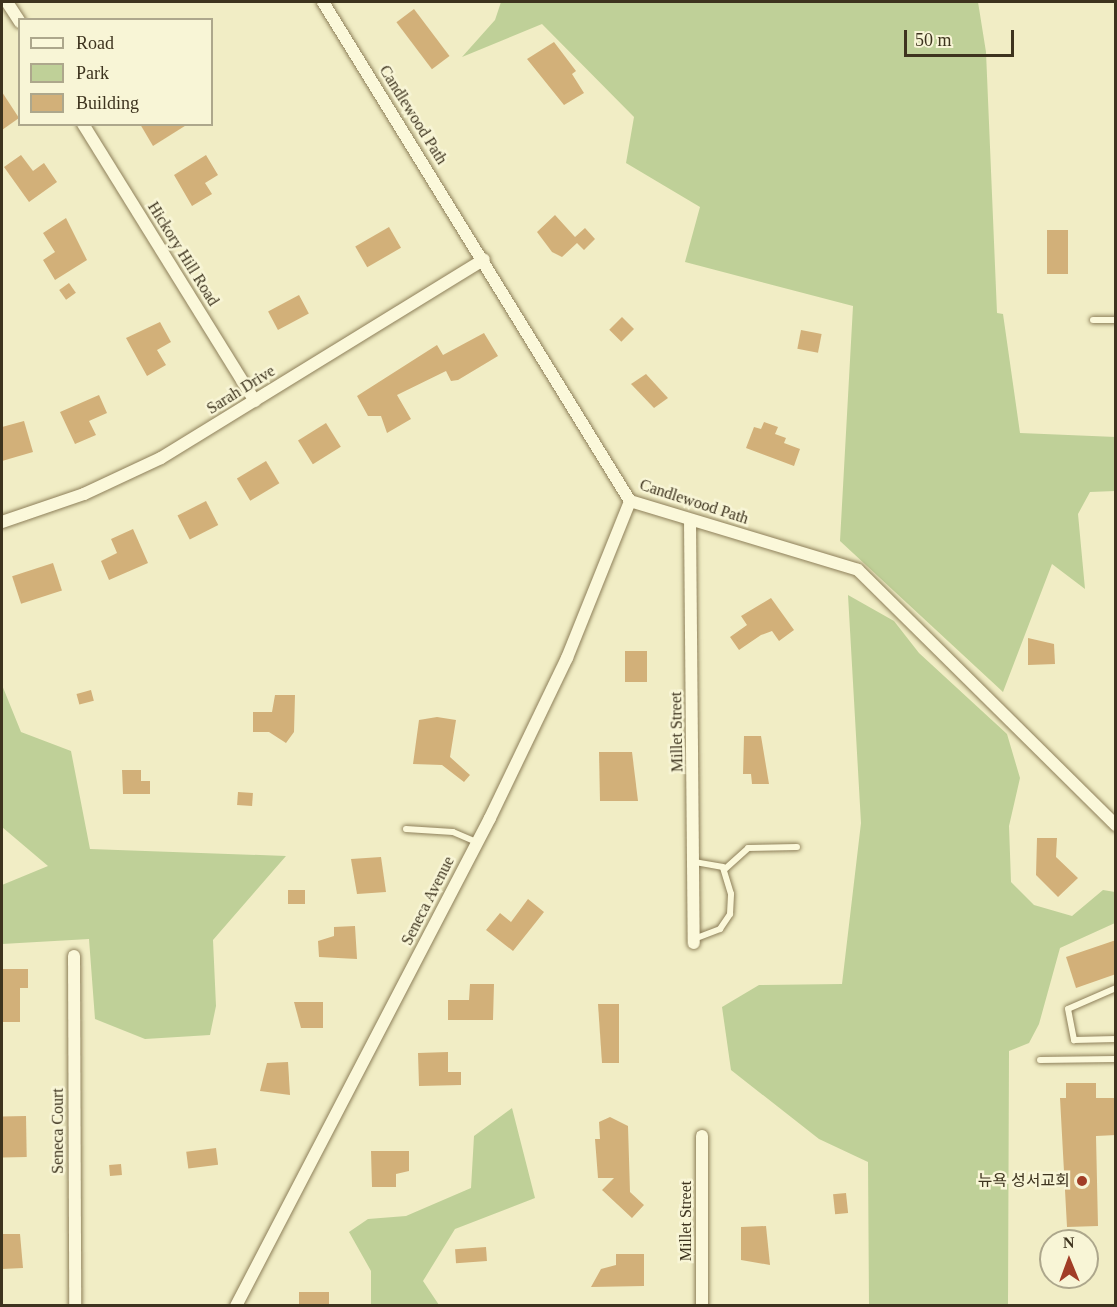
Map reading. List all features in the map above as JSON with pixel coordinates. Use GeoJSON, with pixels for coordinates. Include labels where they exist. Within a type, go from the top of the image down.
{"type":"FeatureCollection","features":[{"type":"Feature","properties":{"kind":"street"},"geometry":{"type":"LineString","coordinates":[[7,2],[18,19]]}},
{"type":"Feature","properties":{"kind":"street","name":"Candlewood Path"},"geometry":{"type":"LineString","coordinates":[[323,2],[484,259],[630,501],[858,570],[1116,825]]}},
{"type":"Feature","properties":{"kind":"street","name":"Hickory Hill Road"},"geometry":{"type":"LineString","coordinates":[[84,126],[255,401]]}},
{"type":"Feature","properties":{"kind":"street","name":"Sarah Drive"},"geometry":{"type":"LineString","coordinates":[[2,522],[84,494],[161,458],[484,259]]}},
{"type":"Feature","properties":{"kind":"street","name":"Seneca Avenue"},"geometry":{"type":"LineString","coordinates":[[236,1305],[477,842],[567,658],[630,501]]}},
{"type":"Feature","properties":{"kind":"street","name":"Millet Street"},"geometry":{"type":"LineString","coordinates":[[690,520],[694,941]]}},
{"type":"Feature","properties":{"kind":"street","name":"Seneca Court"},"geometry":{"type":"LineString","coordinates":[[74,956],[75,1305]]}},
{"type":"Feature","properties":{"kind":"street","name":"Millet Street"},"geometry":{"type":"LineString","coordinates":[[702,1136],[702,1305]]}},
{"type":"Feature","properties":{"kind":"lane"},"geometry":{"type":"LineString","coordinates":[[1093,320],[1116,320]]}},
{"type":"Feature","properties":{"kind":"lane"},"geometry":{"type":"LineString","coordinates":[[406,829],[453,832],[477,842]]}},
{"type":"Feature","properties":{"kind":"lane"},"geometry":{"type":"LineString","coordinates":[[725,868],[748,848],[797,847]]}},
{"type":"Feature","properties":{"kind":"lane"},"geometry":{"type":"LineString","coordinates":[[695,862],[725,868]]}},
{"type":"Feature","properties":{"kind":"lane"},"geometry":{"type":"LineString","coordinates":[[694,941],[720,929],[730,914],[725,868]]}},
{"type":"Feature","properties":{"kind":"lane"},"geometry":{"type":"LineString","coordinates":[[1116,988],[1068,1008],[1074,1040],[1116,1039]]}},
{"type":"Feature","properties":{"kind":"lane"},"geometry":{"type":"LineString","coordinates":[[1040,1060],[1116,1059]]}},
{"type":"Feature","properties":{"kind":"green space"},"geometry":{"type":"Polygon","coordinates":[[[501,2],[978,2],[986,52],[997,313],[1003,314],[1020,433],[1116,437],[1115,491],[1090,492],[1078,514],[1085,589],[1052,564],[1003,692],[840,541],[853,306],[685,262],[700,207],[626,163],[634,117],[542,24],[462,57],[495,20],[501,2]]]}},
{"type":"Feature","properties":{"kind":"green space"},"geometry":{"type":"Polygon","coordinates":[[[848,595],[894,621],[919,653],[1007,734],[1020,778],[1009,826],[1011,882],[1034,905],[1072,916],[1103,890],[1115,892],[1115,923],[1060,948],[1039,1024],[1029,1043],[1009,1051],[1008,1305],[869,1305],[868,1162],[819,1139],[731,1070],[722,1007],[759,985],[842,984],[861,823],[848,595]]]}},
{"type":"Feature","properties":{"kind":"green space"},"geometry":{"type":"Polygon","coordinates":[[[2,685],[21,732],[71,751],[90,849],[286,856],[213,940],[216,1006],[210,1035],[145,1039],[95,1019],[89,939],[2,944],[2,885],[48,866],[2,827],[2,685]]]}},
{"type":"Feature","properties":{"kind":"green space"},"geometry":{"type":"Polygon","coordinates":[[[512,1108],[535,1198],[455,1229],[423,1281],[439,1305],[371,1305],[371,1271],[349,1232],[368,1219],[406,1216],[471,1188],[474,1136],[512,1108]]]}},
{"type":"Feature","properties":{"kind":"building"},"geometry":{"type":"Polygon","coordinates":[[[414,9],[450,56],[432,69],[396,22],[414,9]]]}},
{"type":"Feature","properties":{"kind":"building"},"geometry":{"type":"Polygon","coordinates":[[[554,42],[576,71],[572,74],[584,93],[564,105],[527,59],[554,42]]]}},
{"type":"Feature","properties":{"kind":"building"},"geometry":{"type":"Polygon","coordinates":[[[2,92],[18,119],[2,130],[2,92]]]}},
{"type":"Feature","properties":{"kind":"building"},"geometry":{"type":"Polygon","coordinates":[[[141,126],[185,126],[153,146],[141,126]]]}},
{"type":"Feature","properties":{"kind":"building"},"geometry":{"type":"Polygon","coordinates":[[[21,155],[33,171],[44,163],[57,182],[29,202],[4,167],[21,155]]]}},
{"type":"Feature","properties":{"kind":"building"},"geometry":{"type":"Polygon","coordinates":[[[206,155],[218,175],[205,183],[212,194],[192,206],[174,175],[206,155]]]}},
{"type":"Feature","properties":{"kind":"building"},"geometry":{"type":"Polygon","coordinates":[[[555,215],[575,237],[585,228],[595,239],[584,250],[577,243],[562,257],[552,252],[537,232],[555,215]]]}},
{"type":"Feature","properties":{"kind":"building"},"geometry":{"type":"Polygon","coordinates":[[[66,218],[87,260],[55,280],[43,260],[55,252],[43,233],[66,218]]]}},
{"type":"Feature","properties":{"kind":"building"},"geometry":{"type":"Polygon","coordinates":[[[389,227],[401,248],[367,267],[355,247],[389,227]]]}},
{"type":"Feature","properties":{"kind":"building"},"geometry":{"type":"Polygon","coordinates":[[[1047,230],[1068,230],[1068,274],[1047,274],[1047,230]]]}},
{"type":"Feature","properties":{"kind":"building"},"geometry":{"type":"Polygon","coordinates":[[[69,283],[76,293],[66,300],[59,290],[69,283]]]}},
{"type":"Feature","properties":{"kind":"building"},"geometry":{"type":"Polygon","coordinates":[[[299,295],[309,314],[278,330],[268,311],[299,295]]]}},
{"type":"Feature","properties":{"kind":"building"},"geometry":{"type":"Polygon","coordinates":[[[622,317],[634,329],[621,342],[609,330],[622,317]]]}},
{"type":"Feature","properties":{"kind":"building"},"geometry":{"type":"Polygon","coordinates":[[[160,322],[171,342],[157,350],[166,365],[147,376],[126,338],[160,322]]]}},
{"type":"Feature","properties":{"kind":"building"},"geometry":{"type":"Polygon","coordinates":[[[801,330],[822,334],[818,353],[797,349],[801,330]]]}},
{"type":"Feature","properties":{"kind":"building"},"geometry":{"type":"Polygon","coordinates":[[[484,333],[498,356],[458,380],[451,381],[446,371],[397,395],[411,419],[387,433],[381,416],[368,416],[357,396],[437,345],[443,355],[484,333]]]}},
{"type":"Feature","properties":{"kind":"building"},"geometry":{"type":"Polygon","coordinates":[[[646,374],[668,398],[654,408],[631,384],[646,374]]]}},
{"type":"Feature","properties":{"kind":"building"},"geometry":{"type":"Polygon","coordinates":[[[99,395],[107,413],[89,421],[96,435],[75,444],[60,412],[99,395]]]}},
{"type":"Feature","properties":{"kind":"building"},"geometry":{"type":"Polygon","coordinates":[[[24,421],[33,452],[2,461],[2,427],[24,421]]]}},
{"type":"Feature","properties":{"kind":"building"},"geometry":{"type":"Polygon","coordinates":[[[764,422],[778,427],[775,434],[786,438],[784,443],[800,449],[794,466],[746,448],[754,427],[761,429],[764,422]]]}},
{"type":"Feature","properties":{"kind":"building"},"geometry":{"type":"Polygon","coordinates":[[[326,423],[341,447],[313,464],[298,440],[326,423]]]}},
{"type":"Feature","properties":{"kind":"building"},"geometry":{"type":"Polygon","coordinates":[[[266,461],[279,483],[250,501],[237,479],[266,461]]]}},
{"type":"Feature","properties":{"kind":"building"},"geometry":{"type":"Polygon","coordinates":[[[206,501],[218,525],[190,540],[177,516],[206,501]]]}},
{"type":"Feature","properties":{"kind":"building"},"geometry":{"type":"Polygon","coordinates":[[[133,529],[148,563],[109,580],[101,561],[117,553],[111,539],[133,529]]]}},
{"type":"Feature","properties":{"kind":"building"},"geometry":{"type":"Polygon","coordinates":[[[53,563],[62,591],[21,604],[12,576],[53,563]]]}},
{"type":"Feature","properties":{"kind":"building"},"geometry":{"type":"Polygon","coordinates":[[[771,598],[794,630],[779,641],[772,631],[761,635],[739,650],[730,637],[747,625],[741,616],[771,598]]]}},
{"type":"Feature","properties":{"kind":"building"},"geometry":{"type":"Polygon","coordinates":[[[1028,638],[1054,644],[1055,664],[1028,665],[1028,638]]]}},
{"type":"Feature","properties":{"kind":"building"},"geometry":{"type":"Polygon","coordinates":[[[625,651],[647,651],[647,682],[625,682],[625,651]]]}},
{"type":"Feature","properties":{"kind":"building"},"geometry":{"type":"Polygon","coordinates":[[[91,690],[94,701],[79,705],[77,694],[91,690]]]}},
{"type":"Feature","properties":{"kind":"building"},"geometry":{"type":"Polygon","coordinates":[[[275,695],[295,695],[294,732],[286,743],[269,732],[253,732],[253,712],[272,712],[275,695]]]}},
{"type":"Feature","properties":{"kind":"building"},"geometry":{"type":"Polygon","coordinates":[[[437,717],[456,720],[450,757],[470,775],[464,782],[442,765],[413,764],[419,720],[437,717]]]}},
{"type":"Feature","properties":{"kind":"building"},"geometry":{"type":"Polygon","coordinates":[[[744,736],[761,736],[769,784],[752,784],[751,774],[743,774],[744,736]]]}},
{"type":"Feature","properties":{"kind":"building"},"geometry":{"type":"Polygon","coordinates":[[[599,752],[632,752],[638,801],[600,801],[599,752]]]}},
{"type":"Feature","properties":{"kind":"building"},"geometry":{"type":"Polygon","coordinates":[[[122,770],[141,770],[141,781],[150,781],[150,794],[123,794],[122,770]]]}},
{"type":"Feature","properties":{"kind":"building"},"geometry":{"type":"Polygon","coordinates":[[[238,792],[253,793],[252,806],[237,805],[238,792]]]}},
{"type":"Feature","properties":{"kind":"building"},"geometry":{"type":"Polygon","coordinates":[[[1037,838],[1057,838],[1056,857],[1078,878],[1058,897],[1036,875],[1037,838]]]}},
{"type":"Feature","properties":{"kind":"building"},"geometry":{"type":"Polygon","coordinates":[[[381,857],[386,892],[357,894],[351,859],[381,857]]]}},
{"type":"Feature","properties":{"kind":"building"},"geometry":{"type":"Polygon","coordinates":[[[288,890],[305,890],[305,904],[288,904],[288,890]]]}},
{"type":"Feature","properties":{"kind":"building"},"geometry":{"type":"Polygon","coordinates":[[[528,899],[544,912],[513,951],[486,930],[500,913],[511,922],[528,899]]]}},
{"type":"Feature","properties":{"kind":"building"},"geometry":{"type":"Polygon","coordinates":[[[355,926],[357,959],[319,957],[318,941],[334,936],[334,927],[355,926]]]}},
{"type":"Feature","properties":{"kind":"building"},"geometry":{"type":"Polygon","coordinates":[[[1116,940],[1116,974],[1076,988],[1066,957],[1116,940]]]}},
{"type":"Feature","properties":{"kind":"building"},"geometry":{"type":"Polygon","coordinates":[[[2,969],[28,969],[28,988],[20,988],[20,1022],[2,1022],[2,969]]]}},
{"type":"Feature","properties":{"kind":"building"},"geometry":{"type":"Polygon","coordinates":[[[470,984],[494,984],[493,1020],[448,1020],[448,1000],[469,1000],[470,984]]]}},
{"type":"Feature","properties":{"kind":"building"},"geometry":{"type":"Polygon","coordinates":[[[294,1002],[323,1002],[323,1028],[301,1028],[294,1002]]]}},
{"type":"Feature","properties":{"kind":"building"},"geometry":{"type":"Polygon","coordinates":[[[598,1004],[619,1004],[619,1063],[602,1063],[598,1004]]]}},
{"type":"Feature","properties":{"kind":"building"},"geometry":{"type":"Polygon","coordinates":[[[448,1052],[448,1072],[461,1072],[461,1085],[419,1086],[418,1053],[448,1052]]]}},
{"type":"Feature","properties":{"kind":"building"},"geometry":{"type":"Polygon","coordinates":[[[288,1062],[290,1095],[260,1091],[267,1063],[288,1062]]]}},
{"type":"Feature","properties":{"kind":"building","name":"뉴욕 성서교회"},"geometry":{"type":"Polygon","coordinates":[[[1066,1083],[1096,1083],[1096,1098],[1116,1098],[1116,1135],[1096,1136],[1098,1226],[1067,1227],[1060,1098],[1066,1098],[1066,1083]]]}},
{"type":"Feature","properties":{"kind":"building"},"geometry":{"type":"Polygon","coordinates":[[[2,1116],[26,1116],[27,1157],[3,1157],[2,1116]]]}},
{"type":"Feature","properties":{"kind":"building"},"geometry":{"type":"Polygon","coordinates":[[[610,1117],[628,1126],[630,1192],[644,1205],[632,1218],[602,1190],[614,1178],[598,1178],[595,1139],[600,1139],[599,1122],[610,1117]]]}},
{"type":"Feature","properties":{"kind":"building"},"geometry":{"type":"Polygon","coordinates":[[[216,1148],[218,1165],[188,1169],[186,1152],[216,1148]]]}},
{"type":"Feature","properties":{"kind":"building"},"geometry":{"type":"Polygon","coordinates":[[[371,1151],[409,1151],[409,1171],[396,1174],[396,1187],[372,1187],[371,1151]]]}},
{"type":"Feature","properties":{"kind":"building"},"geometry":{"type":"Polygon","coordinates":[[[121,1164],[122,1175],[110,1176],[109,1165],[121,1164]]]}},
{"type":"Feature","properties":{"kind":"building"},"geometry":{"type":"Polygon","coordinates":[[[846,1193],[848,1213],[835,1214],[833,1194],[846,1193]]]}},
{"type":"Feature","properties":{"kind":"building"},"geometry":{"type":"Polygon","coordinates":[[[766,1226],[770,1265],[741,1260],[741,1227],[766,1226]]]}},
{"type":"Feature","properties":{"kind":"building"},"geometry":{"type":"Polygon","coordinates":[[[2,1234],[20,1234],[23,1268],[2,1269],[2,1234]]]}},
{"type":"Feature","properties":{"kind":"building"},"geometry":{"type":"Polygon","coordinates":[[[486,1247],[487,1261],[456,1263],[455,1249],[486,1247]]]}},
{"type":"Feature","properties":{"kind":"building"},"geometry":{"type":"Polygon","coordinates":[[[616,1254],[644,1254],[644,1286],[591,1287],[601,1269],[616,1265],[616,1254]]]}},
{"type":"Feature","properties":{"kind":"building"},"geometry":{"type":"Polygon","coordinates":[[[299,1292],[329,1292],[329,1305],[299,1305],[299,1292]]]}},
{"type":"Feature","properties":{"kind":"place","name":"뉴욕 성서교회"},"geometry":{"type":"Point","coordinates":[1082,1181]}}]}
